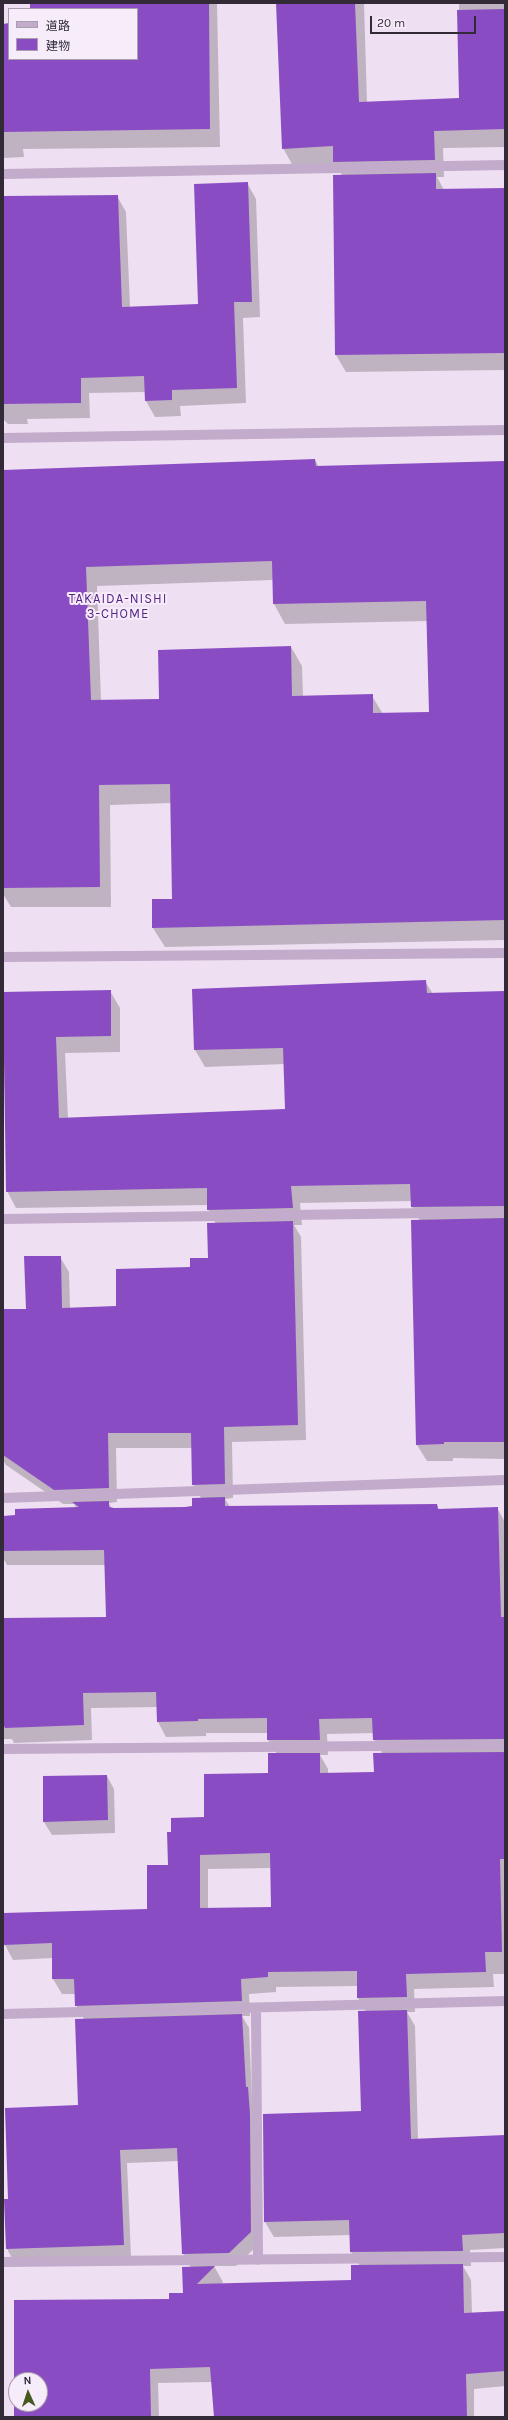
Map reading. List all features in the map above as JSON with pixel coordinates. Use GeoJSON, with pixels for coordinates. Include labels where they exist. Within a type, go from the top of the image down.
{"type":"FeatureCollection","features":[{"type":"Feature","properties":{"kind":"street"},"geometry":{"type":"LineString","coordinates":[[3,174],[505,165]]}},
{"type":"Feature","properties":{"kind":"street"},"geometry":{"type":"LineString","coordinates":[[3,438],[505,430]]}},
{"type":"Feature","properties":{"kind":"street"},"geometry":{"type":"LineString","coordinates":[[3,956],[505,953]]}},
{"type":"Feature","properties":{"kind":"street"},"geometry":{"type":"LineString","coordinates":[[3,1219],[505,1212]]}},
{"type":"Feature","properties":{"kind":"street"},"geometry":{"type":"LineString","coordinates":[[3,1498],[505,1480]]}},
{"type":"Feature","properties":{"kind":"street"},"geometry":{"type":"LineString","coordinates":[[3,1749],[505,1744]]}},
{"type":"Feature","properties":{"kind":"street"},"geometry":{"type":"LineString","coordinates":[[3,2014],[505,2001]]}},
{"type":"Feature","properties":{"kind":"street"},"geometry":{"type":"LineString","coordinates":[[256,2008],[258,2260]]}},
{"type":"Feature","properties":{"kind":"street"},"geometry":{"type":"LineString","coordinates":[[3,2262],[505,2257]]}},
{"type":"Feature","properties":{"kind":"building"},"geometry":{"type":"Polygon","coordinates":[[[30,3],[209,3],[210,129],[3,132],[3,24],[8,23],[8,60],[138,60],[138,8],[30,8],[30,3]]]}},
{"type":"Feature","properties":{"kind":"building"},"geometry":{"type":"Polygon","coordinates":[[[276,3],[355,3],[359,102],[459,98],[457,10],[505,9],[505,129],[434,131],[435,160],[333,162],[333,146],[282,149],[276,3]]]}},
{"type":"Feature","properties":{"kind":"building"},"geometry":{"type":"Polygon","coordinates":[[[436,173],[436,189],[505,188],[505,353],[335,355],[333,175],[436,173]]]}},
{"type":"Feature","properties":{"kind":"building"},"geometry":{"type":"Polygon","coordinates":[[[248,182],[252,302],[234,302],[237,388],[172,390],[172,400],[145,401],[144,376],[81,378],[81,403],[3,404],[3,196],[118,195],[122,307],[198,304],[194,184],[248,182]]]}},
{"type":"Feature","properties":{"kind":"building"},"geometry":{"type":"Polygon","coordinates":[[[315,459],[316,466],[505,461],[505,920],[152,928],[152,899],[172,899],[170,784],[99,785],[100,887],[3,888],[3,470],[315,459]],[[272,561],[86,567],[91,700],[159,699],[158,650],[291,646],[292,696],[373,694],[373,713],[429,712],[426,601],[273,604],[272,561]]]}},
{"type":"Feature","properties":{"kind":"building"},"geometry":{"type":"Polygon","coordinates":[[[426,980],[427,993],[505,991],[505,1206],[411,1207],[410,1184],[291,1186],[293,1208],[207,1210],[207,1188],[6,1192],[3,992],[111,990],[111,1036],[56,1037],[59,1118],[285,1109],[283,1048],[194,1050],[192,989],[426,980]]]}},
{"type":"Feature","properties":{"kind":"building"},"geometry":{"type":"Polygon","coordinates":[[[505,1218],[505,1442],[444,1442],[444,1444],[416,1445],[411,1220],[505,1218]]]}},
{"type":"Feature","properties":{"kind":"building"},"geometry":{"type":"Polygon","coordinates":[[[293,1221],[298,1425],[224,1427],[225,1484],[192,1485],[191,1433],[108,1433],[109,1488],[54,1490],[3,1455],[3,1309],[26,1309],[24,1256],[61,1256],[62,1308],[116,1306],[116,1269],[190,1267],[190,1258],[208,1258],[207,1223],[293,1221]]]}},
{"type":"Feature","properties":{"kind":"building"},"geometry":{"type":"Polygon","coordinates":[[[225,1497],[225,1506],[437,1504],[438,1509],[498,1507],[501,1617],[505,1617],[505,1739],[373,1740],[372,1718],[319,1719],[320,1740],[267,1740],[267,1718],[198,1719],[198,1721],[157,1722],[156,1692],[83,1693],[84,1725],[5,1728],[3,1724],[3,1618],[106,1617],[104,1550],[3,1551],[3,1516],[15,1515],[15,1509],[79,1507],[72,1502],[109,1501],[109,1507],[114,1508],[185,1507],[192,1506],[192,1498],[225,1497]]]}},
{"type":"Feature","properties":{"kind":"building"},"geometry":{"type":"Polygon","coordinates":[[[505,1752],[505,1859],[500,1859],[502,1952],[485,1952],[486,1972],[406,1974],[407,1997],[357,1998],[357,1971],[268,1972],[268,1977],[241,1979],[242,2001],[75,2006],[74,1979],[52,1979],[52,1943],[4,1945],[3,1913],[147,1909],[147,1865],[168,1865],[167,1832],[171,1832],[171,1818],[204,1817],[204,1774],[268,1773],[268,1753],[320,1753],[320,1773],[374,1772],[373,1753],[505,1752]],[[270,1853],[200,1855],[200,1908],[271,1907],[270,1853]]]}},
{"type":"Feature","properties":{"kind":"building"},"geometry":{"type":"Polygon","coordinates":[[[107,1775],[108,1820],[43,1822],[43,1776],[107,1775]]]}},
{"type":"Feature","properties":{"kind":"building"},"geometry":{"type":"Polygon","coordinates":[[[407,2010],[411,2139],[505,2135],[505,2233],[462,2235],[463,2251],[350,2252],[349,2220],[264,2222],[263,2114],[361,2111],[358,2011],[407,2010]]]}},
{"type":"Feature","properties":{"kind":"building"},"geometry":{"type":"Polygon","coordinates":[[[242,2014],[246,2087],[248,2087],[250,2114],[251,2232],[229,2253],[182,2254],[177,2148],[120,2150],[124,2245],[6,2249],[4,2199],[8,2199],[5,2108],[78,2105],[75,2019],[242,2014]]]}},
{"type":"Feature","properties":{"kind":"building"},"geometry":{"type":"Polygon","coordinates":[[[463,2264],[464,2313],[505,2311],[505,2371],[466,2374],[467,2417],[214,2417],[210,2367],[150,2369],[151,2417],[14,2417],[14,2412],[48,2412],[48,2372],[14,2372],[14,2300],[169,2299],[169,2293],[183,2293],[182,2267],[215,2266],[197,2284],[351,2280],[351,2265],[463,2264]]]}},
{"type":"Feature","properties":{"kind":"district","name":"TAKAIDA-NISHI 3-CHOME"},"geometry":{"type":"Point","coordinates":[118,606]}}]}
